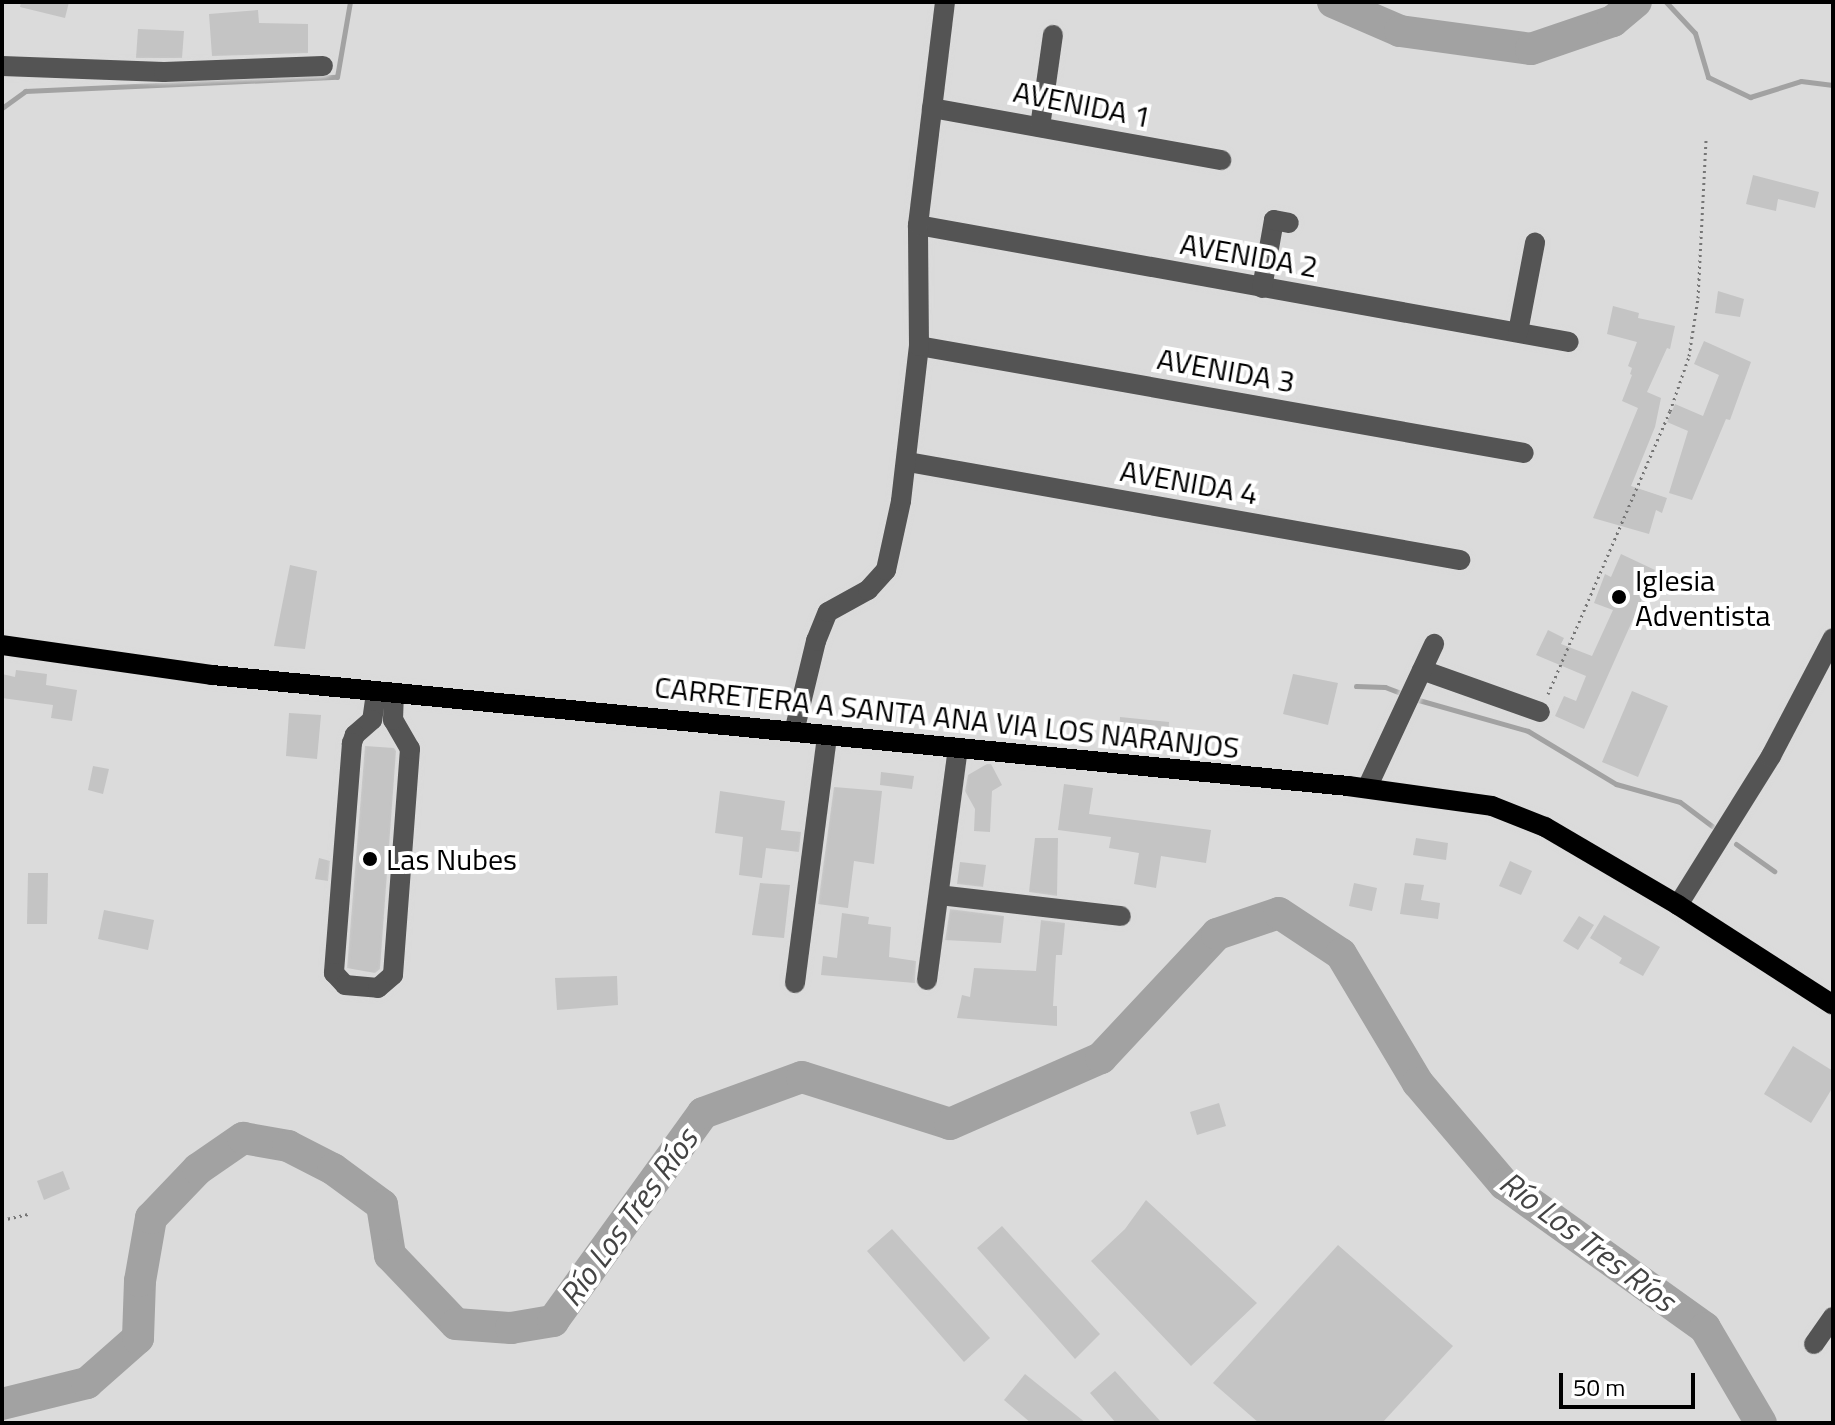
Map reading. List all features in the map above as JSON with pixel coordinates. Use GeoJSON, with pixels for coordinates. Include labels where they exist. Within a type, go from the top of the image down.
{"type":"FeatureCollection","features":[{"type":"Feature","properties":{"kind":"main road","name":"CARRETERA A SANTA ANA VIA LOS NARANJOS"},"geometry":{"type":"LineString","coordinates":[[2,645],[212,675],[1455,799],[1519,815],[1545,827],[1678,905],[1833,1005]]}},
{"type":"Feature","properties":{"kind":"street"},"geometry":{"type":"LineString","coordinates":[[794,732],[816,641],[828,612],[868,590],[886,570],[908,462],[919,346],[918,225],[945,2]]}},
{"type":"Feature","properties":{"kind":"street"},"geometry":{"type":"LineString","coordinates":[[1040,127],[1056,49]]}},
{"type":"Feature","properties":{"kind":"street"},"geometry":{"type":"LineString","coordinates":[[2,66],[164,72],[323,66]]}},
{"type":"Feature","properties":{"kind":"street","name":"AVENIDA 1"},"geometry":{"type":"LineString","coordinates":[[932,108],[1040,127],[1207,163]]}},
{"type":"Feature","properties":{"kind":"street"},"geometry":{"type":"LineString","coordinates":[[1262,288],[1281,222]]}},
{"type":"Feature","properties":{"kind":"street","name":"AVENIDA 2"},"geometry":{"type":"LineString","coordinates":[[918,225],[1569,342]]}},
{"type":"Feature","properties":{"kind":"street"},"geometry":{"type":"LineString","coordinates":[[1518,332],[1535,243]]}},
{"type":"Feature","properties":{"kind":"street","name":"AVENIDA 3"},"geometry":{"type":"LineString","coordinates":[[919,346],[1524,453]]}},
{"type":"Feature","properties":{"kind":"street","name":"AVENIDA 4"},"geometry":{"type":"LineString","coordinates":[[908,462],[1460,560]]}},
{"type":"Feature","properties":{"kind":"street"},"geometry":{"type":"LineString","coordinates":[[1367,788],[1434,644]]}},
{"type":"Feature","properties":{"kind":"street"},"geometry":{"type":"LineString","coordinates":[[1678,905],[1771,756],[1831,645]]}},
{"type":"Feature","properties":{"kind":"street"},"geometry":{"type":"LineString","coordinates":[[1422,670],[1540,712]]}},
{"type":"Feature","properties":{"kind":"street"},"geometry":{"type":"LineString","coordinates":[[385,693],[393,720],[410,749],[393,975],[378,988],[345,985],[334,973],[352,743],[362,727],[372,720],[385,693]]}},
{"type":"Feature","properties":{"kind":"street"},"geometry":{"type":"LineString","coordinates":[[795,983],[827,736]]}},
{"type":"Feature","properties":{"kind":"street"},"geometry":{"type":"LineString","coordinates":[[927,980],[958,748]]}},
{"type":"Feature","properties":{"kind":"street"},"geometry":{"type":"LineString","coordinates":[[939,895],[1121,916]]}},
{"type":"Feature","properties":{"kind":"street"},"geometry":{"type":"LineString","coordinates":[[1814,1344],[1833,1317]]}},
{"type":"Feature","properties":{"kind":"path"},"geometry":{"type":"LineString","coordinates":[[1540,712],[1670,411],[1689,356],[1698,298],[1706,139]]}},
{"type":"Feature","properties":{"kind":"path"},"geometry":{"type":"LineString","coordinates":[[2,1220],[29,1214]]}},
{"type":"Feature","properties":{"kind":"shaded area"},"geometry":{"type":"Polygon","coordinates":[[[2,2],[1833,2],[1833,1423],[2,1423],[2,2]]]}},
{"type":"Feature","properties":{"kind":"building"},"geometry":{"type":"Polygon","coordinates":[[[21,2],[69,2],[65,18],[20,7],[21,2]]]}},
{"type":"Feature","properties":{"kind":"building"},"geometry":{"type":"Polygon","coordinates":[[[258,10],[259,23],[308,24],[308,53],[212,56],[209,14],[258,10]]]}},
{"type":"Feature","properties":{"kind":"building"},"geometry":{"type":"Polygon","coordinates":[[[138,29],[184,31],[182,58],[136,58],[138,29]]]}},
{"type":"Feature","properties":{"kind":"building"},"geometry":{"type":"Polygon","coordinates":[[[1753,175],[1819,192],[1815,208],[1778,199],[1776,211],[1746,204],[1753,175]]]}},
{"type":"Feature","properties":{"kind":"building"},"geometry":{"type":"Polygon","coordinates":[[[1718,291],[1744,299],[1740,317],[1715,313],[1718,291]]]}},
{"type":"Feature","properties":{"kind":"building"},"geometry":{"type":"Polygon","coordinates":[[[1613,306],[1639,313],[1638,318],[1675,326],[1670,349],[1667,348],[1647,392],[1661,398],[1655,427],[1631,486],[1667,498],[1662,513],[1656,510],[1649,534],[1593,518],[1638,408],[1622,401],[1632,375],[1632,368],[1628,366],[1637,342],[1607,334],[1613,306]]]}},
{"type":"Feature","properties":{"kind":"building"},"geometry":{"type":"Polygon","coordinates":[[[1704,341],[1751,362],[1730,420],[1726,419],[1692,500],[1669,493],[1688,431],[1667,422],[1675,404],[1703,416],[1719,375],[1694,364],[1704,341]]]}},
{"type":"Feature","properties":{"kind":"building"},"geometry":{"type":"Polygon","coordinates":[[[1621,554],[1655,570],[1584,729],[1555,716],[1564,696],[1576,701],[1586,676],[1536,655],[1548,630],[1564,638],[1561,644],[1592,656],[1613,610],[1594,603],[1605,574],[1611,577],[1621,554]]]}},
{"type":"Feature","properties":{"kind":"building"},"geometry":{"type":"Polygon","coordinates":[[[290,565],[317,571],[305,649],[274,646],[290,565]]]}},
{"type":"Feature","properties":{"kind":"building"},"geometry":{"type":"Polygon","coordinates":[[[16,670],[47,674],[46,685],[77,690],[72,721],[51,718],[53,705],[2,698],[2,674],[15,677],[16,670]]]}},
{"type":"Feature","properties":{"kind":"building"},"geometry":{"type":"Polygon","coordinates":[[[1293,674],[1338,683],[1328,725],[1283,714],[1293,674]]]}},
{"type":"Feature","properties":{"kind":"building"},"geometry":{"type":"Polygon","coordinates":[[[1632,691],[1668,706],[1638,777],[1602,762],[1632,691]]]}},
{"type":"Feature","properties":{"kind":"building"},"geometry":{"type":"Polygon","coordinates":[[[289,713],[321,715],[317,759],[286,756],[289,713]]]}},
{"type":"Feature","properties":{"kind":"building"},"geometry":{"type":"Polygon","coordinates":[[[1120,717],[1169,722],[1168,740],[1119,735],[1120,717]]]}},
{"type":"Feature","properties":{"kind":"building","name":"Las Nubes"},"geometry":{"type":"Polygon","coordinates":[[[365,746],[394,748],[396,751],[380,969],[375,973],[347,968],[365,746]]]}},
{"type":"Feature","properties":{"kind":"building"},"geometry":{"type":"Polygon","coordinates":[[[991,764],[1002,785],[992,791],[990,832],[974,831],[975,809],[965,791],[968,775],[991,764]]]}},
{"type":"Feature","properties":{"kind":"building"},"geometry":{"type":"Polygon","coordinates":[[[93,766],[109,769],[103,794],[88,790],[93,766]]]}},
{"type":"Feature","properties":{"kind":"building"},"geometry":{"type":"Polygon","coordinates":[[[881,772],[914,776],[912,789],[880,785],[881,772]]]}},
{"type":"Feature","properties":{"kind":"building"},"geometry":{"type":"Polygon","coordinates":[[[1064,784],[1093,788],[1089,814],[1211,830],[1206,863],[1161,856],[1156,888],[1134,884],[1139,853],[1109,848],[1111,837],[1058,830],[1064,784]]]}},
{"type":"Feature","properties":{"kind":"building"},"geometry":{"type":"Polygon","coordinates":[[[834,787],[882,791],[874,864],[854,861],[848,908],[818,904],[834,787]]]}},
{"type":"Feature","properties":{"kind":"building"},"geometry":{"type":"Polygon","coordinates":[[[720,791],[785,801],[781,830],[801,832],[799,852],[766,848],[762,878],[739,875],[743,837],[715,833],[720,791]]]}},
{"type":"Feature","properties":{"kind":"building"},"geometry":{"type":"Polygon","coordinates":[[[1035,838],[1058,838],[1057,896],[1029,892],[1035,838]]]}},
{"type":"Feature","properties":{"kind":"building"},"geometry":{"type":"Polygon","coordinates":[[[1416,838],[1448,843],[1446,860],[1413,855],[1416,838]]]}},
{"type":"Feature","properties":{"kind":"building"},"geometry":{"type":"Polygon","coordinates":[[[319,858],[330,861],[328,881],[315,879],[319,858]]]}},
{"type":"Feature","properties":{"kind":"building"},"geometry":{"type":"Polygon","coordinates":[[[1510,861],[1532,871],[1521,895],[1499,886],[1510,861]]]}},
{"type":"Feature","properties":{"kind":"building"},"geometry":{"type":"Polygon","coordinates":[[[960,862],[986,865],[983,887],[957,884],[960,862]]]}},
{"type":"Feature","properties":{"kind":"building"},"geometry":{"type":"Polygon","coordinates":[[[28,873],[48,873],[47,924],[27,924],[28,873]]]}},
{"type":"Feature","properties":{"kind":"building"},"geometry":{"type":"Polygon","coordinates":[[[760,883],[790,885],[784,938],[752,935],[760,883]]]}},
{"type":"Feature","properties":{"kind":"building"},"geometry":{"type":"Polygon","coordinates":[[[1354,883],[1377,888],[1372,911],[1349,906],[1354,883]]]}},
{"type":"Feature","properties":{"kind":"building"},"geometry":{"type":"Polygon","coordinates":[[[1405,883],[1424,885],[1421,900],[1440,903],[1438,919],[1400,914],[1405,883]]]}},
{"type":"Feature","properties":{"kind":"building"},"geometry":{"type":"Polygon","coordinates":[[[950,909],[1004,916],[1001,943],[945,940],[950,909]]]}},
{"type":"Feature","properties":{"kind":"building"},"geometry":{"type":"Polygon","coordinates":[[[104,910],[154,920],[148,950],[98,939],[104,910]]]}},
{"type":"Feature","properties":{"kind":"building"},"geometry":{"type":"Polygon","coordinates":[[[842,913],[869,917],[868,924],[891,927],[889,957],[916,961],[915,983],[821,975],[823,956],[837,958],[842,913]]]}},
{"type":"Feature","properties":{"kind":"building"},"geometry":{"type":"Polygon","coordinates":[[[1604,915],[1660,947],[1643,976],[1619,963],[1622,958],[1590,938],[1604,915]]]}},
{"type":"Feature","properties":{"kind":"building"},"geometry":{"type":"Polygon","coordinates":[[[1579,916],[1594,925],[1578,950],[1563,941],[1579,916]]]}},
{"type":"Feature","properties":{"kind":"building"},"geometry":{"type":"Polygon","coordinates":[[[1041,920],[1065,923],[1062,955],[1056,955],[1053,1006],[1057,1006],[1057,1026],[957,1018],[962,995],[970,997],[974,968],[1036,971],[1041,920]]]}},
{"type":"Feature","properties":{"kind":"building"},"geometry":{"type":"Polygon","coordinates":[[[617,976],[618,1005],[557,1010],[555,978],[617,976]]]}},
{"type":"Feature","properties":{"kind":"building"},"geometry":{"type":"Polygon","coordinates":[[[1793,1046],[1833,1071],[1833,1087],[1811,1123],[1764,1094],[1793,1046]]]}},
{"type":"Feature","properties":{"kind":"building"},"geometry":{"type":"Polygon","coordinates":[[[1219,1103],[1226,1126],[1197,1135],[1190,1112],[1219,1103]]]}},
{"type":"Feature","properties":{"kind":"building"},"geometry":{"type":"Polygon","coordinates":[[[63,1171],[70,1189],[44,1200],[37,1181],[63,1171]]]}},
{"type":"Feature","properties":{"kind":"building"},"geometry":{"type":"Polygon","coordinates":[[[1146,1200],[1257,1303],[1191,1366],[1091,1261],[1125,1229],[1146,1200]]]}},
{"type":"Feature","properties":{"kind":"building"},"geometry":{"type":"Polygon","coordinates":[[[1002,1226],[1100,1334],[1075,1359],[977,1248],[1002,1226]]]}},
{"type":"Feature","properties":{"kind":"building"},"geometry":{"type":"Polygon","coordinates":[[[892,1229],[990,1338],[964,1362],[867,1251],[892,1229]]]}},
{"type":"Feature","properties":{"kind":"building"},"geometry":{"type":"Polygon","coordinates":[[[1338,1245],[1453,1346],[1382,1423],[1259,1423],[1213,1383],[1338,1245]]]}},
{"type":"Feature","properties":{"kind":"building"},"geometry":{"type":"Polygon","coordinates":[[[1115,1371],[1162,1423],[1116,1423],[1090,1393],[1115,1371]]]}},
{"type":"Feature","properties":{"kind":"building"},"geometry":{"type":"Polygon","coordinates":[[[1025,1374],[1086,1423],[1031,1423],[1004,1400],[1025,1374]]]}},
{"type":"Feature","properties":{"kind":"waterway"},"geometry":{"type":"LineString","coordinates":[[2,108],[25,91],[337,77],[350,2]]}},
{"type":"Feature","properties":{"kind":"waterway"},"geometry":{"type":"LineString","coordinates":[[1333,2],[1400,31],[1531,49],[1613,21],[1636,2]]}},
{"type":"Feature","properties":{"kind":"waterway"},"geometry":{"type":"LineString","coordinates":[[1666,2],[1695,33],[1708,77],[1750,97],[1801,81],[1833,85]]}},
{"type":"Feature","properties":{"kind":"waterway"},"geometry":{"type":"LineString","coordinates":[[1356,686],[1385,687],[1406,695]]}},
{"type":"Feature","properties":{"kind":"waterway"},"geometry":{"type":"LineString","coordinates":[[1415,699],[1528,731],[1616,784],[1680,802],[1712,826]]}},
{"type":"Feature","properties":{"kind":"waterway"},"geometry":{"type":"LineString","coordinates":[[1736,844],[1774,871]]}},
{"type":"Feature","properties":{"kind":"waterway","name":"Río Los Tres Ríos"},"geometry":{"type":"LineString","coordinates":[[2,1404],[87,1383],[138,1338],[140,1281],[151,1218],[198,1169],[243,1138],[288,1146],[333,1169],[382,1205],[390,1255],[456,1324],[511,1328],[553,1321],[703,1113],[802,1077],[950,1124],[1101,1058],[1217,934],[1279,913],[1341,954],[1418,1083],[1504,1184],[1705,1328],[1761,1423]]}},
{"type":"Feature","properties":{"kind":"place","name":"Iglesia Adventista"},"geometry":{"type":"Point","coordinates":[1619,597]}},
{"type":"Feature","properties":{"kind":"place","name":"Las Nubes"},"geometry":{"type":"Point","coordinates":[370,859]}}]}
